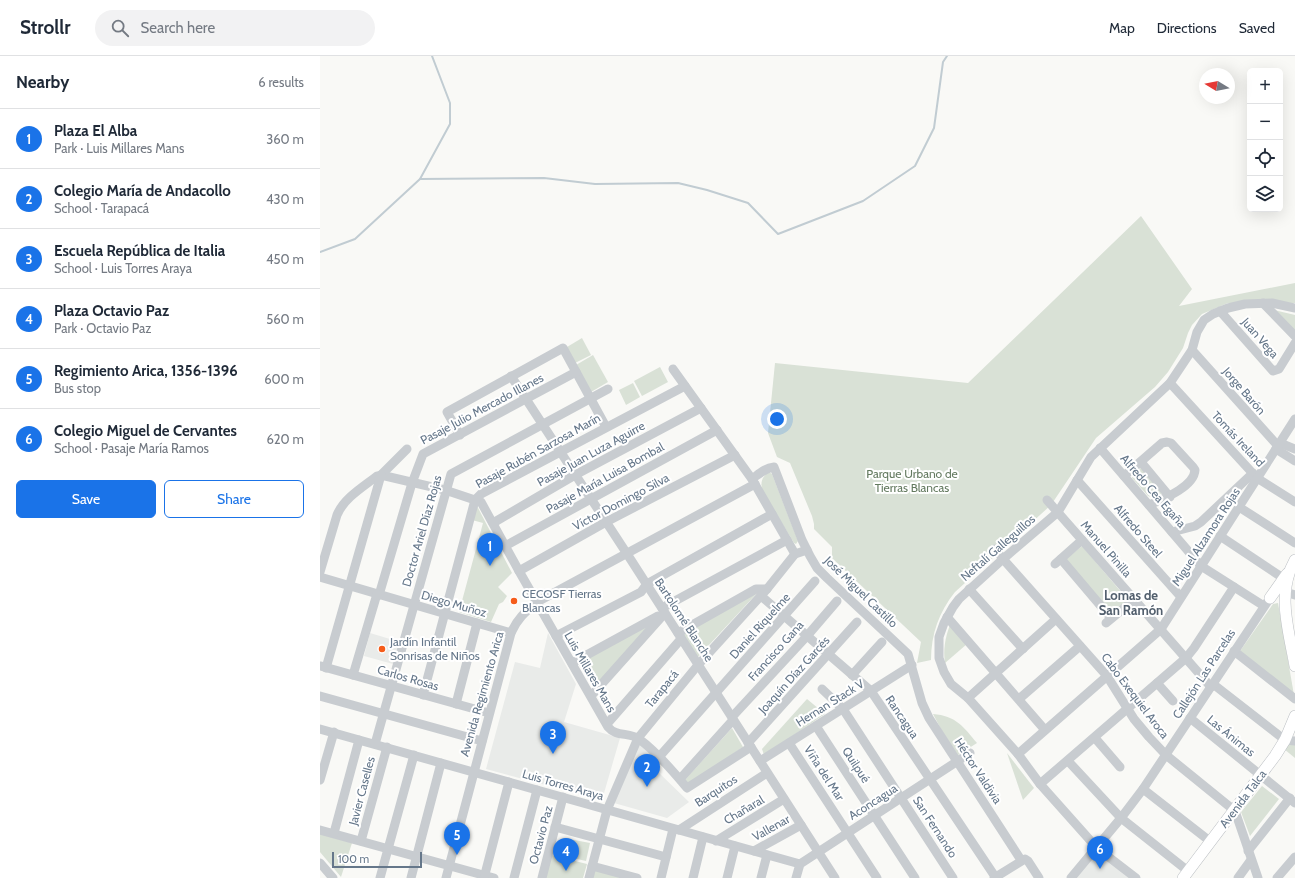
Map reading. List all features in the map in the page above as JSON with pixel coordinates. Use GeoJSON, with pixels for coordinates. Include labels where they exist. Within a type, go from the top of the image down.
{"type":"FeatureCollection","features":[{"type":"Feature","properties":{"kind":"main road"},"geometry":{"type":"LineString","coordinates":[[1267,602],[1295,560]]}},
{"type":"Feature","properties":{"kind":"main road"},"geometry":{"type":"LineString","coordinates":[[1286,575],[1288,595],[1286,614],[1295,666]]}},
{"type":"Feature","properties":{"kind":"main road"},"geometry":{"type":"LineString","coordinates":[[1267,602],[1277,593],[1288,595]]}},
{"type":"Feature","properties":{"kind":"main road","name":"Avenida Talca"},"geometry":{"type":"LineString","coordinates":[[1186,875],[1235,811],[1260,775],[1290,740],[1295,716]]}},
{"type":"Feature","properties":{"kind":"street","name":"Neftalí Galleguillos"},"geometry":{"type":"LineString","coordinates":[[1136,878],[1097,848],[1040,784],[1018,754],[968,698],[951,684],[941,665],[938,651],[939,637],[947,617],[953,607],[969,589],[1058,512],[1092,457],[1170,383],[1192,350],[1197,332],[1208,317],[1220,311],[1237,306],[1263,303],[1295,308]]}},
{"type":"Feature","properties":{"kind":"street"},"geometry":{"type":"LineString","coordinates":[[1263,303],[1295,336]]}},
{"type":"Feature","properties":{"kind":"street","name":"Juan Vega"},"geometry":{"type":"LineString","coordinates":[[1220,311],[1273,370],[1276,371],[1279,369],[1295,343]]}},
{"type":"Feature","properties":{"kind":"street"},"geometry":{"type":"LineString","coordinates":[[460,435],[447,412],[563,348],[606,427]]}},
{"type":"Feature","properties":{"kind":"street","name":"Jorge Barón"},"geometry":{"type":"LineString","coordinates":[[1192,350],[1278,446],[1295,461]]}},
{"type":"Feature","properties":{"kind":"street"},"geometry":{"type":"LineString","coordinates":[[673,368],[754,481],[795,554],[807,550]]}},
{"type":"Feature","properties":{"kind":"street","name":"Pasaje Julio Mercado Illanes"},"geometry":{"type":"LineString","coordinates":[[353,675],[412,483],[423,454],[576,372]]}},
{"type":"Feature","properties":{"kind":"street","name":"Bartolomé Blanche"},"geometry":{"type":"LineString","coordinates":[[511,376],[647,584],[834,878]]}},
{"type":"Feature","properties":{"kind":"street","name":"Tomás Ireland"},"geometry":{"type":"LineString","coordinates":[[1170,383],[1255,476],[1295,502]]}},
{"type":"Feature","properties":{"kind":"street","name":"Pasaje Rubén Sarzosa Marín"},"geometry":{"type":"LineString","coordinates":[[422,694],[475,500],[481,494],[560,451],[685,386]]}},
{"type":"Feature","properties":{"kind":"street","name":"Doctor Ariel Díaz Rojas"},"geometry":{"type":"LineString","coordinates":[[375,744],[445,490],[451,474],[543,425],[608,388]]}},
{"type":"Feature","properties":{"kind":"street","name":"Pasaje Juan Luza Aguirre"},"geometry":{"type":"LineString","coordinates":[[493,523],[575,475],[701,408]]}},
{"type":"Feature","properties":{"kind":"street","name":"Miguel Alzamora Rojas"},"geometry":{"type":"LineString","coordinates":[[1018,754],[1161,629],[1239,507],[1255,476],[1278,446],[1295,419]]}},
{"type":"Feature","properties":{"kind":"street","name":"Pasaje María Luisa Bombal"},"geometry":{"type":"LineString","coordinates":[[505,546],[717,430]]}},
{"type":"Feature","properties":{"kind":"street"},"geometry":{"type":"LineString","coordinates":[[1124,476],[1162,443],[1167,442],[1171,443],[1193,466],[1195,470],[1193,479],[1170,497],[1149,505]]}},
{"type":"Feature","properties":{"kind":"street","name":"Jorge Barón"},"geometry":{"type":"LineString","coordinates":[[1278,446],[1295,449]]}},
{"type":"Feature","properties":{"kind":"street","name":"Alfredo Cea Egaña"},"geometry":{"type":"LineString","coordinates":[[1100,448],[1201,566],[1234,587],[1267,602]]}},
{"type":"Feature","properties":{"kind":"street"},"geometry":{"type":"LineString","coordinates":[[320,572],[338,510],[347,500],[377,476],[381,475],[407,449]]}},
{"type":"Feature","properties":{"kind":"street","name":"Víctor Domingo Silva"},"geometry":{"type":"LineString","coordinates":[[519,571],[606,522],[735,455]]}},
{"type":"Feature","properties":{"kind":"street"},"geometry":{"type":"LineString","coordinates":[[1141,462],[1170,497]]}},
{"type":"Feature","properties":{"kind":"street","name":"José Miguel Castillo"},"geometry":{"type":"LineString","coordinates":[[754,481],[763,471],[774,467],[813,562],[822,573],[908,654],[912,665]]}},
{"type":"Feature","properties":{"kind":"street"},"geometry":{"type":"LineString","coordinates":[[323,667],[349,586],[381,475]]}},
{"type":"Feature","properties":{"kind":"street","name":"Luis Millares Mans"},"geometry":{"type":"LineString","coordinates":[[381,475],[445,490],[481,502],[610,729],[616,733],[638,738]]}},
{"type":"Feature","properties":{"kind":"street"},"geometry":{"type":"LineString","coordinates":[[1172,532],[1190,528],[1201,522],[1255,476]]}},
{"type":"Feature","properties":{"kind":"street","name":"Alfredo Steel"},"geometry":{"type":"LineString","coordinates":[[1077,480],[1181,598]]}},
{"type":"Feature","properties":{"kind":"street","name":"Avenida Regimiento Arica"},"geometry":{"type":"LineString","coordinates":[[446,878],[489,713],[511,633],[516,622],[537,602],[754,481]]}},
{"type":"Feature","properties":{"kind":"street","name":"Manuel Pinilla"},"geometry":{"type":"LineString","coordinates":[[1046,500],[1186,658],[1212,685],[1290,740]]}},
{"type":"Feature","properties":{"kind":"street"},"geometry":{"type":"LineString","coordinates":[[1239,507],[1295,543]]}},
{"type":"Feature","properties":{"kind":"street"},"geometry":{"type":"LineString","coordinates":[[556,636],[641,592],[647,584],[772,514]]}},
{"type":"Feature","properties":{"kind":"street"},"geometry":{"type":"LineString","coordinates":[[1220,536],[1286,575]]}},
{"type":"Feature","properties":{"kind":"street"},"geometry":{"type":"LineString","coordinates":[[572,663],[787,540]]}},
{"type":"Feature","properties":{"kind":"street"},"geometry":{"type":"LineString","coordinates":[[1082,540],[1058,561],[1108,620],[1134,600]]}},
{"type":"Feature","properties":{"kind":"street","name":"Cabo Exequiel Aroca"},"geometry":{"type":"LineString","coordinates":[[996,549],[1003,559],[1107,676],[1128,709],[1149,737],[1166,754],[1235,811]]}},
{"type":"Feature","properties":{"kind":"street","name":"Tarapacá"},"geometry":{"type":"LineString","coordinates":[[589,878],[607,810],[638,738],[698,665],[764,592],[795,554]]}},
{"type":"Feature","properties":{"kind":"street","name":"Diego Muñoz"},"geometry":{"type":"LineString","coordinates":[[320,577],[511,633]]}},
{"type":"Feature","properties":{"kind":"street","name":"Daniel Riquelme"},"geometry":{"type":"LineString","coordinates":[[659,757],[785,617],[815,581]]}},
{"type":"Feature","properties":{"kind":"street"},"geometry":{"type":"LineString","coordinates":[[1040,784],[1186,658],[1234,587]]}},
{"type":"Feature","properties":{"kind":"street"},"geometry":{"type":"LineString","coordinates":[[607,724],[680,636],[756,589],[764,592]]}},
{"type":"Feature","properties":{"kind":"street"},"geometry":{"type":"LineString","coordinates":[[969,589],[1022,649]]}},
{"type":"Feature","properties":{"kind":"street","name":"Rancagua"},"geometry":{"type":"LineString","coordinates":[[764,592],[785,617],[871,691],[995,878]]}},
{"type":"Feature","properties":{"kind":"street","name":"Francisco Gana"},"geometry":{"type":"LineString","coordinates":[[680,779],[837,601]]}},
{"type":"Feature","properties":{"kind":"street","name":"Callejón Las Parcelas"},"geometry":{"type":"LineString","coordinates":[[1071,878],[1097,848],[1143,789],[1267,602]]}},
{"type":"Feature","properties":{"kind":"street"},"geometry":{"type":"LineString","coordinates":[[591,696],[664,611]]}},
{"type":"Feature","properties":{"kind":"street"},"geometry":{"type":"LineString","coordinates":[[947,617],[1045,730]]}},
{"type":"Feature","properties":{"kind":"street"},"geometry":{"type":"LineString","coordinates":[[968,698],[1056,619]]}},
{"type":"Feature","properties":{"kind":"street","name":"Joaquín Díaz Garcés"},"geometry":{"type":"LineString","coordinates":[[680,779],[687,788],[750,745],[857,622]]}},
{"type":"Feature","properties":{"kind":"street"},"geometry":{"type":"LineString","coordinates":[[456,704],[477,623]]}},
{"type":"Feature","properties":{"kind":"street"},"geometry":{"type":"LineString","coordinates":[[852,675],[882,642]]}},
{"type":"Feature","properties":{"kind":"street"},"geometry":{"type":"LineString","coordinates":[[1019,699],[1080,646]]}},
{"type":"Feature","properties":{"kind":"street"},"geometry":{"type":"LineString","coordinates":[[1234,651],[1295,699]]}},
{"type":"Feature","properties":{"kind":"street","name":"Hernan Stack V"},"geometry":{"type":"LineString","coordinates":[[760,761],[912,665]]}},
{"type":"Feature","properties":{"kind":"street","name":"Héctor Valdivia"},"geometry":{"type":"LineString","coordinates":[[912,665],[925,711],[1021,860],[1028,860],[1039,878]]}},
{"type":"Feature","properties":{"kind":"street","name":"Carlos Rosas"},"geometry":{"type":"LineString","coordinates":[[323,667],[489,713]]}},
{"type":"Feature","properties":{"kind":"street"},"geometry":{"type":"LineString","coordinates":[[1157,683],[1173,701]]}},
{"type":"Feature","properties":{"kind":"street","name":"San Fernando"},"geometry":{"type":"LineString","coordinates":[[822,689],[843,709],[953,878]]}},
{"type":"Feature","properties":{"kind":"street"},"geometry":{"type":"LineString","coordinates":[[320,696],[482,741]]}},
{"type":"Feature","properties":{"kind":"street","name":"Las Ánimas"},"geometry":{"type":"LineString","coordinates":[[1190,718],[1292,800]]}},
{"type":"Feature","properties":{"kind":"street","name":"Quilpué"},"geometry":{"type":"LineString","coordinates":[[816,726],[915,878]]}},
{"type":"Feature","properties":{"kind":"street","name":"Luis Torres Araya"},"geometry":{"type":"LineString","coordinates":[[320,729],[800,864]]}},
{"type":"Feature","properties":{"kind":"street"},"geometry":{"type":"LineString","coordinates":[[320,780],[334,732]]}},
{"type":"Feature","properties":{"kind":"street"},"geometry":{"type":"LineString","coordinates":[[638,738],[680,779]]}},
{"type":"Feature","properties":{"kind":"street"},"geometry":{"type":"LineString","coordinates":[[1095,738],[1120,767]]}},
{"type":"Feature","properties":{"kind":"street"},"geometry":{"type":"LineString","coordinates":[[334,833],[359,740]]}},
{"type":"Feature","properties":{"kind":"street","name":"Viña del Mar"},"geometry":{"type":"LineString","coordinates":[[789,743],[877,878]]}},
{"type":"Feature","properties":{"kind":"street","name":"Javier Caselles"},"geometry":{"type":"LineString","coordinates":[[361,841],[386,747]]}},
{"type":"Feature","properties":{"kind":"street","name":"Aconcagua"},"geometry":{"type":"LineString","coordinates":[[800,864],[970,753]]}},
{"type":"Feature","properties":{"kind":"street"},"geometry":{"type":"LineString","coordinates":[[380,878],[414,755]]}},
{"type":"Feature","properties":{"kind":"street"},"geometry":{"type":"LineString","coordinates":[[1068,761],[1121,818],[1186,875]]}},
{"type":"Feature","properties":{"kind":"street"},"geometry":{"type":"LineString","coordinates":[[411,878],[441,763]]}},
{"type":"Feature","properties":{"kind":"street","name":"Barquitos"},"geometry":{"type":"LineString","coordinates":[[676,829],[767,773]]}},
{"type":"Feature","properties":{"kind":"street"},"geometry":{"type":"LineString","coordinates":[[320,830],[488,877],[509,782]]}},
{"type":"Feature","properties":{"kind":"street"},"geometry":{"type":"LineString","coordinates":[[1143,789],[1211,842]]}},
{"type":"Feature","properties":{"kind":"street"},"geometry":{"type":"LineString","coordinates":[[514,878],[537,790]]}},
{"type":"Feature","properties":{"kind":"street","name":"Octavio Paz"},"geometry":{"type":"LineString","coordinates":[[542,878],[563,798]]}},
{"type":"Feature","properties":{"kind":"street","name":"Chañaral"},"geometry":{"type":"LineString","coordinates":[[716,841],[784,799]]}},
{"type":"Feature","properties":{"kind":"street"},"geometry":{"type":"LineString","coordinates":[[1248,851],[1292,800]]}},
{"type":"Feature","properties":{"kind":"street"},"geometry":{"type":"LineString","coordinates":[[1235,811],[1258,878]]}},
{"type":"Feature","properties":{"kind":"street","name":"Vallenar"},"geometry":{"type":"LineString","coordinates":[[754,851],[801,825]]}},
{"type":"Feature","properties":{"kind":"street"},"geometry":{"type":"LineString","coordinates":[[556,827],[666,857]]}},
{"type":"Feature","properties":{"kind":"street"},"geometry":{"type":"LineString","coordinates":[[661,878],[666,857],[676,829]]}},
{"type":"Feature","properties":{"kind":"street"},"geometry":{"type":"LineString","coordinates":[[693,878],[704,837]]}},
{"type":"Feature","properties":{"kind":"street"},"geometry":{"type":"LineString","coordinates":[[727,878],[735,846]]}},
{"type":"Feature","properties":{"kind":"street","name":"Vallenar"},"geometry":{"type":"LineString","coordinates":[[761,878],[767,855]]}},
{"type":"Feature","properties":{"kind":"street"},"geometry":{"type":"LineString","coordinates":[[1278,878],[1295,857]]}},
{"type":"Feature","properties":{"kind":"street"},"geometry":{"type":"LineString","coordinates":[[995,878],[1021,860]]}},
{"type":"Feature","properties":{"kind":"street"},"geometry":{"type":"LineString","coordinates":[[1238,878],[1251,860]]}},
{"type":"Feature","properties":{"kind":"street"},"geometry":{"type":"LineString","coordinates":[[320,863],[333,878]]}},
{"type":"Feature","properties":{"kind":"street"},"geometry":{"type":"LineString","coordinates":[[796,878],[800,864]]}},
{"type":"Feature","properties":{"kind":"street"},"geometry":{"type":"LineString","coordinates":[[592,866],[637,878]]}},
{"type":"Feature","properties":{"kind":"shaded area","name":"Jardín Infantil Sonrisas de Niños"},"geometry":{"type":"Polygon","coordinates":[[[370,633],[400,642],[393,664],[364,656],[370,633]]]}},
{"type":"Feature","properties":{"kind":"shaded area"},"geometry":{"type":"Polygon","coordinates":[[[548,633],[576,684],[564,722],[620,738],[602,800],[486,769],[515,662],[540,668],[548,633]]]}},
{"type":"Feature","properties":{"kind":"shaded area"},"geometry":{"type":"Polygon","coordinates":[[[640,743],[659,761],[658,772],[689,802],[667,818],[614,803],[640,743]]]}},
{"type":"Feature","properties":{"kind":"shaded area"},"geometry":{"type":"Polygon","coordinates":[[[1097,851],[1130,878],[1073,878],[1097,851]]]}},
{"type":"Feature","properties":{"kind":"green space","name":"Parque Urbano de Tierras Blancas"},"geometry":{"type":"Polygon","coordinates":[[[1141,216],[1192,289],[1179,306],[1295,283],[1295,303],[1228,303],[1202,314],[1192,325],[1183,348],[1168,372],[1155,387],[1096,438],[1051,505],[955,592],[944,607],[934,632],[931,660],[917,663],[921,642],[832,558],[832,547],[814,529],[812,516],[790,463],[777,457],[768,433],[775,363],[968,383],[1141,216]]]}},
{"type":"Feature","properties":{"kind":"green space"},"geometry":{"type":"Polygon","coordinates":[[[1274,310],[1295,315],[1295,331],[1274,310]]]}},
{"type":"Feature","properties":{"kind":"green space"},"geometry":{"type":"Polygon","coordinates":[[[582,338],[591,355],[575,363],[567,347],[582,338]]]}},
{"type":"Feature","properties":{"kind":"green space"},"geometry":{"type":"Polygon","coordinates":[[[593,355],[608,382],[591,392],[576,365],[593,355]]]}},
{"type":"Feature","properties":{"kind":"green space"},"geometry":{"type":"Polygon","coordinates":[[[660,367],[668,382],[642,396],[634,381],[660,367]]]}},
{"type":"Feature","properties":{"kind":"green space"},"geometry":{"type":"Polygon","coordinates":[[[633,383],[640,397],[626,405],[619,390],[633,383]]]}},
{"type":"Feature","properties":{"kind":"green space"},"geometry":{"type":"Polygon","coordinates":[[[1142,467],[1163,493],[1151,497],[1148,496],[1132,478],[1133,475],[1142,467]]]}},
{"type":"Feature","properties":{"kind":"green space"},"geometry":{"type":"Polygon","coordinates":[[[769,472],[772,474],[798,541],[796,544],[763,492],[762,481],[764,476],[769,472]]]}},
{"type":"Feature","properties":{"kind":"green space"},"geometry":{"type":"Polygon","coordinates":[[[476,504],[512,573],[498,587],[507,596],[503,602],[499,604],[491,622],[459,612],[483,523],[472,520],[476,504]]]}},
{"type":"Feature","properties":{"kind":"green space"},"geometry":{"type":"Polygon","coordinates":[[[1082,546],[1128,600],[1112,614],[1065,560],[1082,546]]]}},
{"type":"Feature","properties":{"kind":"green space"},"geometry":{"type":"Polygon","coordinates":[[[758,592],[697,658],[682,635],[758,592]]]}},
{"type":"Feature","properties":{"kind":"green space"},"geometry":{"type":"Polygon","coordinates":[[[1278,603],[1294,695],[1240,651],[1273,604],[1278,603]]]}},
{"type":"Feature","properties":{"kind":"green space"},"geometry":{"type":"Polygon","coordinates":[[[656,619],[594,689],[578,663],[656,619]]]}},
{"type":"Feature","properties":{"kind":"green space"},"geometry":{"type":"Polygon","coordinates":[[[950,625],[967,644],[945,663],[945,644],[950,625]]]}},
{"type":"Feature","properties":{"kind":"green space"},"geometry":{"type":"Polygon","coordinates":[[[807,699],[825,714],[764,755],[762,749],[807,699]]]}},
{"type":"Feature","properties":{"kind":"green space"},"geometry":{"type":"Polygon","coordinates":[[[933,714],[948,717],[958,723],[977,743],[958,755],[933,714]]]}},
{"type":"Feature","properties":{"kind":"green space"},"geometry":{"type":"Polygon","coordinates":[[[732,728],[743,747],[688,785],[684,781],[732,728]]]}},
{"type":"Feature","properties":{"kind":"green space"},"geometry":{"type":"Polygon","coordinates":[[[1291,742],[1295,743],[1295,758],[1284,749],[1291,742]]]}},
{"type":"Feature","properties":{"kind":"green space"},"geometry":{"type":"Polygon","coordinates":[[[1007,753],[1034,788],[1023,800],[1007,753]]]}},
{"type":"Feature","properties":{"kind":"green space"},"geometry":{"type":"Polygon","coordinates":[[[1262,786],[1279,799],[1250,836],[1241,812],[1262,786]]]}},
{"type":"Feature","properties":{"kind":"green space"},"geometry":{"type":"Polygon","coordinates":[[[320,834],[352,843],[341,877],[320,852],[320,834]]]}},
{"type":"Feature","properties":{"kind":"green space"},"geometry":{"type":"Polygon","coordinates":[[[564,838],[590,843],[586,861],[560,855],[564,838]]]}},
{"type":"Feature","properties":{"kind":"green space"},"geometry":{"type":"Polygon","coordinates":[[[551,855],[587,864],[583,878],[545,878],[551,855]]]}},
{"type":"Feature","properties":{"kind":"green space"},"geometry":{"type":"Polygon","coordinates":[[[595,870],[627,878],[593,878],[595,870]]]}},
{"type":"Feature","properties":{"kind":"waterway"},"geometry":{"type":"LineString","coordinates":[[320,252],[355,239],[420,179],[450,124],[450,103],[432,56]]}},
{"type":"Feature","properties":{"kind":"waterway"},"geometry":{"type":"LineString","coordinates":[[420,179],[544,178],[595,184],[678,183],[707,190],[748,203],[778,234],[863,201],[915,166],[934,128],[943,62],[947,56]]}},
{"type":"Feature","properties":{"kind":"place","name":"Plaza El Alba"},"geometry":{"type":"Point","coordinates":[490,566]}},
{"type":"Feature","properties":{"kind":"place","name":"CECOSF Tierras Blancas"},"geometry":{"type":"Point","coordinates":[514,601]}},
{"type":"Feature","properties":{"kind":"place","name":"Jardín Infantil Sonrisas de Niños"},"geometry":{"type":"Point","coordinates":[382,649]}},
{"type":"Feature","properties":{"kind":"place","name":"Escuela República de Italia"},"geometry":{"type":"Point","coordinates":[553,754]}},
{"type":"Feature","properties":{"kind":"place","name":"Colegio María de Andacollo"},"geometry":{"type":"Point","coordinates":[647,787]}},
{"type":"Feature","properties":{"kind":"place","name":"Regimiento Arica, 1356-1396"},"geometry":{"type":"Point","coordinates":[457,855]}},
{"type":"Feature","properties":{"kind":"place","name":"Colegio Miguel de Cervantes"},"geometry":{"type":"Point","coordinates":[1100,869]}},
{"type":"Feature","properties":{"kind":"place","name":"Plaza Octavio Paz"},"geometry":{"type":"Point","coordinates":[566,871]}},
{"type":"Feature","properties":{"kind":"district","name":"Lomas de San Ramón"},"geometry":{"type":"Point","coordinates":[1131,602]}}]}
